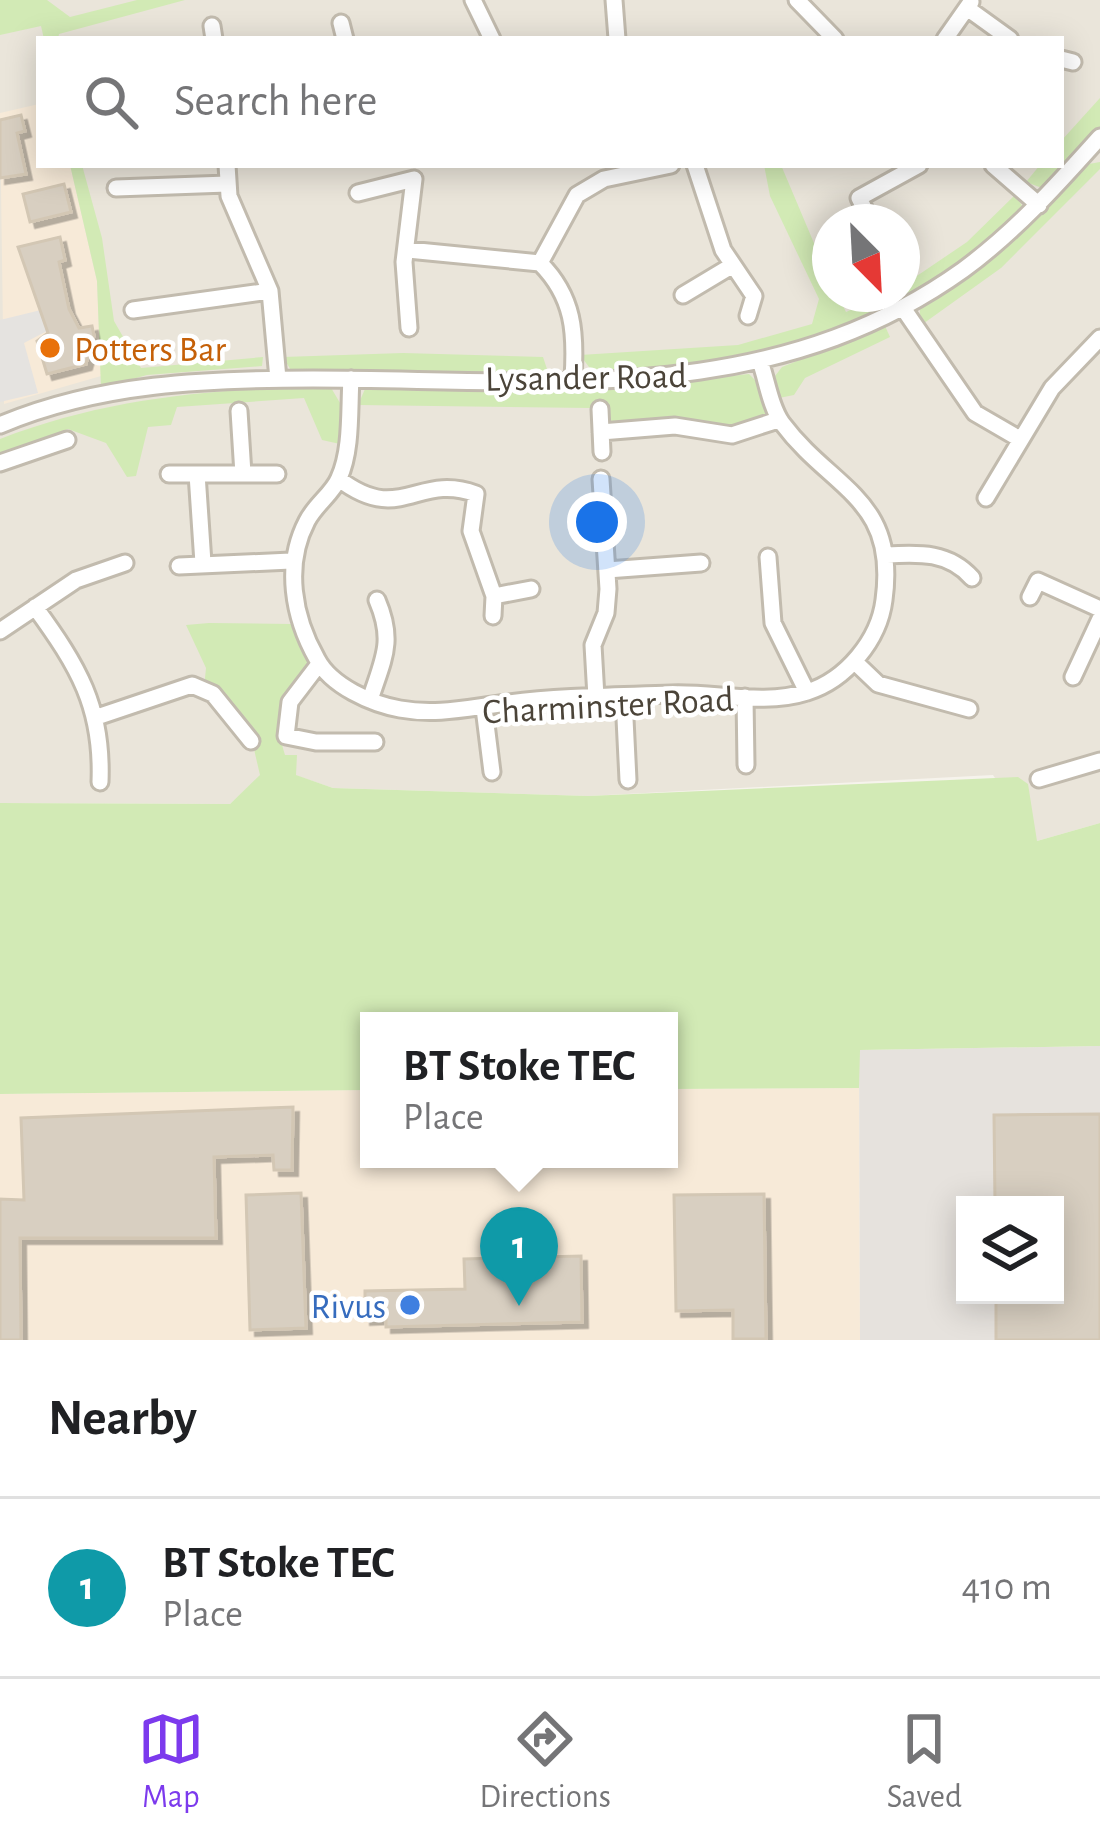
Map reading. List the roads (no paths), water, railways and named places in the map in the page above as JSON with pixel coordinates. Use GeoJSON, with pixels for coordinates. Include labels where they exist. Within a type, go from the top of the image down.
{"type":"FeatureCollection","features":[{"type":"Feature","properties":{"kind":"street"},"geometry":{"type":"LineString","coordinates":[[473,0],[491,36]]}},
{"type":"Feature","properties":{"kind":"street"},"geometry":{"type":"LineString","coordinates":[[614,0],[617,36]]}},
{"type":"Feature","properties":{"kind":"street"},"geometry":{"type":"LineString","coordinates":[[809,4],[834,36]]}},
{"type":"Feature","properties":{"kind":"street"},"geometry":{"type":"LineString","coordinates":[[947,36],[970,4],[1007,36]]}},
{"type":"Feature","properties":{"kind":"street","name":"Lysander Road"},"geometry":{"type":"LineString","coordinates":[[920,297],[964,269],[1039,205],[1098,143]]}},
{"type":"Feature","properties":{"kind":"street"},"geometry":{"type":"LineString","coordinates":[[227,168],[227,184],[270,290],[278,379]]}},
{"type":"Feature","properties":{"kind":"street"},"geometry":{"type":"LineString","coordinates":[[540,263],[577,195],[604,179],[657,168]]}},
{"type":"Feature","properties":{"kind":"street"},"geometry":{"type":"LineString","coordinates":[[696,168],[712,226],[754,296],[748,316]]}},
{"type":"Feature","properties":{"kind":"street"},"geometry":{"type":"LineString","coordinates":[[853,204],[914,168]]}},
{"type":"Feature","properties":{"kind":"street"},"geometry":{"type":"LineString","coordinates":[[996,168],[1039,205]]}},
{"type":"Feature","properties":{"kind":"street"},"geometry":{"type":"LineString","coordinates":[[358,193],[410,172],[409,328]]}},
{"type":"Feature","properties":{"kind":"street"},"geometry":{"type":"LineString","coordinates":[[116,188],[227,184]]}},
{"type":"Feature","properties":{"kind":"street"},"geometry":{"type":"LineString","coordinates":[[408,250],[540,263],[566,300],[576,328],[573,378]]}},
{"type":"Feature","properties":{"kind":"street"},"geometry":{"type":"LineString","coordinates":[[682,295],[733,265]]}},
{"type":"Feature","properties":{"kind":"street"},"geometry":{"type":"LineString","coordinates":[[133,310],[188,306],[270,290]]}},
{"type":"Feature","properties":{"kind":"street","name":"Lysander Road"},"geometry":{"type":"LineString","coordinates":[[0,425],[94,395],[224,379],[652,378],[761,364],[835,340],[894,312]]}},
{"type":"Feature","properties":{"kind":"street"},"geometry":{"type":"LineString","coordinates":[[906,312],[975,413],[1018,438]]}},
{"type":"Feature","properties":{"kind":"street"},"geometry":{"type":"LineString","coordinates":[[986,498],[1052,388],[1100,338]]}},
{"type":"Feature","properties":{"kind":"street"},"geometry":{"type":"LineString","coordinates":[[761,364],[778,420],[872,513],[887,555],[884,604],[874,633],[855,662],[878,684],[969,709]]}},
{"type":"Feature","properties":{"kind":"street"},"geometry":{"type":"LineString","coordinates":[[291,755],[283,729],[290,702],[319,664],[296,602],[291,561],[307,520],[339,479],[351,379]]}},
{"type":"Feature","properties":{"kind":"street"},"geometry":{"type":"LineString","coordinates":[[600,409],[602,452]]}},
{"type":"Feature","properties":{"kind":"street"},"geometry":{"type":"LineString","coordinates":[[238,411],[242,474]]}},
{"type":"Feature","properties":{"kind":"street"},"geometry":{"type":"LineString","coordinates":[[602,432],[675,426],[732,436],[778,420]]}},
{"type":"Feature","properties":{"kind":"street"},"geometry":{"type":"LineString","coordinates":[[0,463],[67,440]]}},
{"type":"Feature","properties":{"kind":"street"},"geometry":{"type":"LineString","coordinates":[[169,474],[277,474]]}},
{"type":"Feature","properties":{"kind":"street"},"geometry":{"type":"LineString","coordinates":[[197,474],[203,562]]}},
{"type":"Feature","properties":{"kind":"street"},"geometry":{"type":"LineString","coordinates":[[339,479],[363,497],[397,502],[439,487],[476,494],[476,555],[494,596],[493,616]]}},
{"type":"Feature","properties":{"kind":"street"},"geometry":{"type":"LineString","coordinates":[[596,697],[593,646],[606,613],[607,570],[601,479]]}},
{"type":"Feature","properties":{"kind":"street"},"geometry":{"type":"LineString","coordinates":[[887,555],[920,553],[947,559],[972,578]]}},
{"type":"Feature","properties":{"kind":"street"},"geometry":{"type":"LineString","coordinates":[[768,557],[773,623],[807,692]]}},
{"type":"Feature","properties":{"kind":"street"},"geometry":{"type":"LineString","coordinates":[[179,566],[291,561]]}},
{"type":"Feature","properties":{"kind":"street"},"geometry":{"type":"LineString","coordinates":[[0,631],[76,580],[125,562]]}},
{"type":"Feature","properties":{"kind":"street"},"geometry":{"type":"LineString","coordinates":[[607,570],[701,563]]}},
{"type":"Feature","properties":{"kind":"street"},"geometry":{"type":"LineString","coordinates":[[1030,597],[1041,574],[1100,609]]}},
{"type":"Feature","properties":{"kind":"street"},"geometry":{"type":"LineString","coordinates":[[494,596],[531,590]]}},
{"type":"Feature","properties":{"kind":"street"},"geometry":{"type":"LineString","coordinates":[[370,700],[389,628],[377,600]]}},
{"type":"Feature","properties":{"kind":"street"},"geometry":{"type":"LineString","coordinates":[[35,607],[72,658],[98,717],[100,782]]}},
{"type":"Feature","properties":{"kind":"street"},"geometry":{"type":"LineString","coordinates":[[1073,677],[1100,619]]}},
{"type":"Feature","properties":{"kind":"street","name":"Charminster Road"},"geometry":{"type":"LineString","coordinates":[[319,664],[370,700],[434,713],[596,697],[807,692],[855,662]]}},
{"type":"Feature","properties":{"kind":"street"},"geometry":{"type":"LineString","coordinates":[[98,717],[192,685],[213,694],[250,741]]}},
{"type":"Feature","properties":{"kind":"street"},"geometry":{"type":"LineString","coordinates":[[745,697],[746,765]]}},
{"type":"Feature","properties":{"kind":"street"},"geometry":{"type":"LineString","coordinates":[[624,698],[628,780]]}},
{"type":"Feature","properties":{"kind":"street"},"geometry":{"type":"LineString","coordinates":[[484,708],[492,772]]}},
{"type":"Feature","properties":{"kind":"street"},"geometry":{"type":"LineString","coordinates":[[289,737],[375,742]]}},
{"type":"Feature","properties":{"kind":"street"},"geometry":{"type":"LineString","coordinates":[[1039,778],[1100,761]]}},
{"type":"Feature","properties":{"kind":"place","name":"Potters Bar"},"geometry":{"type":"Point","coordinates":[50,348]}},
{"type":"Feature","properties":{"kind":"place","name":"Rivus"},"geometry":{"type":"Point","coordinates":[410,1305]}},
{"type":"Feature","properties":{"kind":"place","name":"BT Stoke TEC"},"geometry":{"type":"Point","coordinates":[519,1306]}}]}
